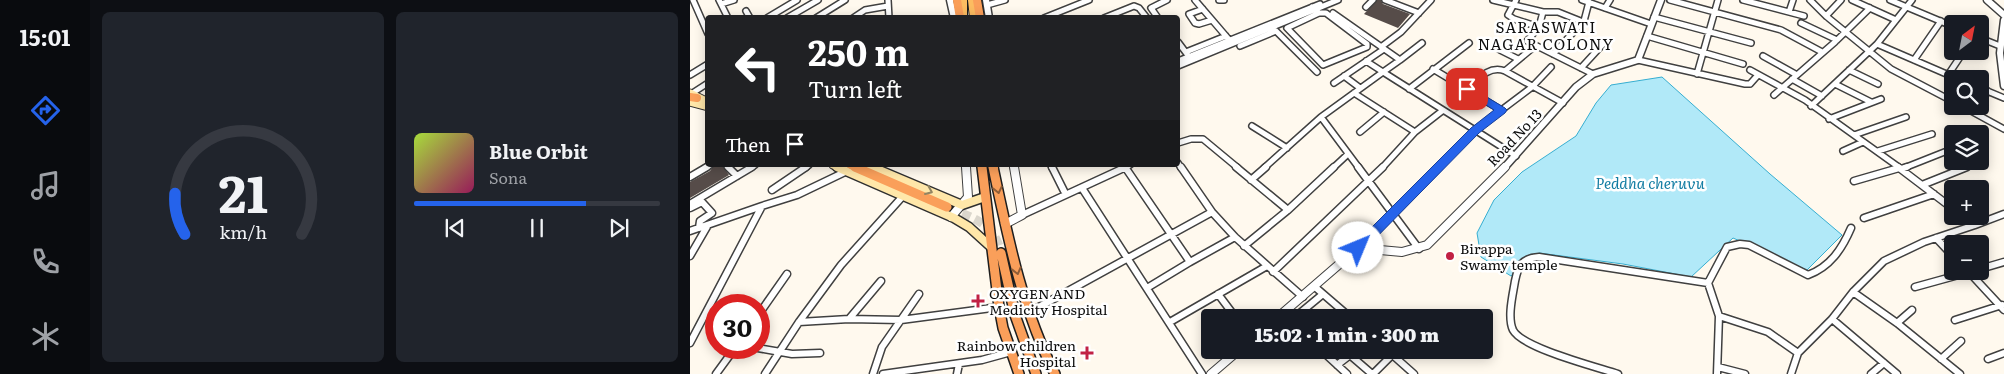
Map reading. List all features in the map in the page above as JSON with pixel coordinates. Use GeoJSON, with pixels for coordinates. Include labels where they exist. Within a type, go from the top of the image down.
{"type":"FeatureCollection","features":[{"type":"Feature","properties":{"kind":"highway"},"geometry":{"type":"LineString","coordinates":[[956,0],[960,15]]}},
{"type":"Feature","properties":{"kind":"highway"},"geometry":{"type":"LineString","coordinates":[[976,0],[979,15]]}},
{"type":"Feature","properties":{"kind":"highway"},"geometry":{"type":"LineString","coordinates":[[982,167],[999,307],[1010,352],[1019,374]]}},
{"type":"Feature","properties":{"kind":"highway"},"geometry":{"type":"LineString","coordinates":[[993,167],[1004,219],[1028,313],[1055,374]]}},
{"type":"Feature","properties":{"kind":"highway"},"geometry":{"type":"LineString","coordinates":[[849,168],[946,207]]}},
{"type":"Feature","properties":{"kind":"highway"},"geometry":{"type":"LineString","coordinates":[[1001,253],[1010,302],[1024,349],[1036,374]]}},
{"type":"Feature","properties":{"kind":"main road"},"geometry":{"type":"LineString","coordinates":[[962,15],[964,7],[963,0]]}},
{"type":"Feature","properties":{"kind":"main road"},"geometry":{"type":"LineString","coordinates":[[972,0],[974,15]]}},
{"type":"Feature","properties":{"kind":"main road"},"geometry":{"type":"LineString","coordinates":[[692,97],[705,101]]}},
{"type":"Feature","properties":{"kind":"main road"},"geometry":{"type":"LineString","coordinates":[[692,97],[705,105]]}},
{"type":"Feature","properties":{"kind":"main road"},"geometry":{"type":"LineString","coordinates":[[873,167],[962,205],[985,197]]}},
{"type":"Feature","properties":{"kind":"main road"},"geometry":{"type":"LineString","coordinates":[[849,168],[903,196],[951,216],[969,227],[991,247]]}},
{"type":"Feature","properties":{"kind":"street"},"geometry":{"type":"LineString","coordinates":[[693,0],[705,27]]}},
{"type":"Feature","properties":{"kind":"street"},"geometry":{"type":"LineString","coordinates":[[726,15],[720,2],[734,0]]}},
{"type":"Feature","properties":{"kind":"street"},"geometry":{"type":"LineString","coordinates":[[772,15],[797,0]]}},
{"type":"Feature","properties":{"kind":"street"},"geometry":{"type":"LineString","coordinates":[[792,15],[818,0]]}},
{"type":"Feature","properties":{"kind":"street"},"geometry":{"type":"LineString","coordinates":[[821,15],[845,0]]}},
{"type":"Feature","properties":{"kind":"street"},"geometry":{"type":"LineString","coordinates":[[950,0],[953,15]]}},
{"type":"Feature","properties":{"kind":"street"},"geometry":{"type":"LineString","coordinates":[[987,3],[1005,0]]}},
{"type":"Feature","properties":{"kind":"street"},"geometry":{"type":"LineString","coordinates":[[1052,15],[1089,0]]}},
{"type":"Feature","properties":{"kind":"street"},"geometry":{"type":"LineString","coordinates":[[1156,15],[1151,8],[1152,6],[1167,0]]}},
{"type":"Feature","properties":{"kind":"street"},"geometry":{"type":"LineString","coordinates":[[1195,0],[1229,40]]}},
{"type":"Feature","properties":{"kind":"street"},"geometry":{"type":"LineString","coordinates":[[1219,0],[1224,0]]}},
{"type":"Feature","properties":{"kind":"street"},"geometry":{"type":"LineString","coordinates":[[1180,61],[1187,54],[1272,28],[1314,12],[1326,13],[1367,44],[1367,47],[1323,65],[1287,28],[1314,12],[1320,4],[1338,0]]}},
{"type":"Feature","properties":{"kind":"street"},"geometry":{"type":"LineString","coordinates":[[1366,7],[1373,0]]}},
{"type":"Feature","properties":{"kind":"street"},"geometry":{"type":"LineString","coordinates":[[1385,0],[1419,14]]}},
{"type":"Feature","properties":{"kind":"street"},"geometry":{"type":"LineString","coordinates":[[1334,83],[1366,61],[1401,32],[1431,0]]}},
{"type":"Feature","properties":{"kind":"street"},"geometry":{"type":"LineString","coordinates":[[1493,0],[1515,3],[1542,12],[1555,11],[1583,22]]}},
{"type":"Feature","properties":{"kind":"street"},"geometry":{"type":"LineString","coordinates":[[1582,0],[1651,24]]}},
{"type":"Feature","properties":{"kind":"street"},"geometry":{"type":"LineString","coordinates":[[1605,8],[1610,0]]}},
{"type":"Feature","properties":{"kind":"street"},"geometry":{"type":"LineString","coordinates":[[1661,0],[1638,60],[1748,84],[1758,75]]}},
{"type":"Feature","properties":{"kind":"street"},"geometry":{"type":"LineString","coordinates":[[1670,0],[1780,30],[1822,52]]}},
{"type":"Feature","properties":{"kind":"street"},"geometry":{"type":"LineString","coordinates":[[1697,74],[1718,0]]}},
{"type":"Feature","properties":{"kind":"street"},"geometry":{"type":"LineString","coordinates":[[1743,0],[1753,1],[1804,16]]}},
{"type":"Feature","properties":{"kind":"street"},"geometry":{"type":"LineString","coordinates":[[1789,12],[1792,0]]}},
{"type":"Feature","properties":{"kind":"street"},"geometry":{"type":"LineString","coordinates":[[1810,0],[1826,16],[1891,69],[1944,97]]}},
{"type":"Feature","properties":{"kind":"street"},"geometry":{"type":"LineString","coordinates":[[1826,16],[1841,0]]}},
{"type":"Feature","properties":{"kind":"street"},"geometry":{"type":"LineString","coordinates":[[1852,0],[1896,20]]}},
{"type":"Feature","properties":{"kind":"street"},"geometry":{"type":"LineString","coordinates":[[1890,0],[1944,22]]}},
{"type":"Feature","properties":{"kind":"street"},"geometry":{"type":"LineString","coordinates":[[1811,106],[1877,44],[1912,0]]}},
{"type":"Feature","properties":{"kind":"street"},"geometry":{"type":"LineString","coordinates":[[1988,0],[2004,15]]}},
{"type":"Feature","properties":{"kind":"street"},"geometry":{"type":"LineString","coordinates":[[1553,54],[1583,22],[1589,2]]}},
{"type":"Feature","properties":{"kind":"street"},"geometry":{"type":"LineString","coordinates":[[858,15],[866,10],[888,3]]}},
{"type":"Feature","properties":{"kind":"street"},"geometry":{"type":"LineString","coordinates":[[1515,3],[1509,13],[1511,18],[1539,27]]}},
{"type":"Feature","properties":{"kind":"street"},"geometry":{"type":"LineString","coordinates":[[1320,4],[1400,60]]}},
{"type":"Feature","properties":{"kind":"street"},"geometry":{"type":"LineString","coordinates":[[1112,15],[1137,6],[1144,15]]}},
{"type":"Feature","properties":{"kind":"street"},"geometry":{"type":"LineString","coordinates":[[1774,95],[1846,33],[1870,8]]}},
{"type":"Feature","properties":{"kind":"street"},"geometry":{"type":"LineString","coordinates":[[1202,9],[1189,14],[1195,23],[1200,24],[1212,20]]}},
{"type":"Feature","properties":{"kind":"street"},"geometry":{"type":"LineString","coordinates":[[746,11],[748,15]]}},
{"type":"Feature","properties":{"kind":"street"},"geometry":{"type":"LineString","coordinates":[[1542,12],[1539,27],[1527,41],[1593,74]]}},
{"type":"Feature","properties":{"kind":"street"},"geometry":{"type":"LineString","coordinates":[[1654,17],[1751,43]]}},
{"type":"Feature","properties":{"kind":"street"},"geometry":{"type":"LineString","coordinates":[[2004,20],[2000,46],[2004,86]]}},
{"type":"Feature","properties":{"kind":"street"},"geometry":{"type":"LineString","coordinates":[[1914,60],[1941,21]]}},
{"type":"Feature","properties":{"kind":"street"},"geometry":{"type":"LineString","coordinates":[[1801,23],[1837,40]]}},
{"type":"Feature","properties":{"kind":"street"},"geometry":{"type":"LineString","coordinates":[[1240,46],[1272,28]]}},
{"type":"Feature","properties":{"kind":"street"},"geometry":{"type":"LineString","coordinates":[[1272,28],[1317,72]]}},
{"type":"Feature","properties":{"kind":"street"},"geometry":{"type":"LineString","coordinates":[[1647,36],[1743,64]]}},
{"type":"Feature","properties":{"kind":"street"},"geometry":{"type":"LineString","coordinates":[[1180,62],[1229,40]]}},
{"type":"Feature","properties":{"kind":"street"},"geometry":{"type":"LineString","coordinates":[[1989,42],[2000,46]]}},
{"type":"Feature","properties":{"kind":"street"},"geometry":{"type":"LineString","coordinates":[[1251,180],[1321,117],[1422,43]]}},
{"type":"Feature","properties":{"kind":"street"},"geometry":{"type":"LineString","coordinates":[[1409,89],[1469,43]]}},
{"type":"Feature","properties":{"kind":"street"},"geometry":{"type":"LineString","coordinates":[[1582,68],[1604,43]]}},
{"type":"Feature","properties":{"kind":"street"},"geometry":{"type":"LineString","coordinates":[[1877,44],[1944,73]]}},
{"type":"Feature","properties":{"kind":"street"},"geometry":{"type":"LineString","coordinates":[[1180,45],[1187,54]]}},
{"type":"Feature","properties":{"kind":"street"},"geometry":{"type":"LineString","coordinates":[[1505,71],[1535,46]]}},
{"type":"Feature","properties":{"kind":"street"},"geometry":{"type":"LineString","coordinates":[[1500,50],[1518,59]]}},
{"type":"Feature","properties":{"kind":"street"},"geometry":{"type":"LineString","coordinates":[[1763,56],[1797,75]]}},
{"type":"Feature","properties":{"kind":"street","name":"Road No 13"},"geometry":{"type":"LineString","coordinates":[[1420,249],[1427,245],[1516,156],[1576,87],[1593,74],[1638,60]]}},
{"type":"Feature","properties":{"kind":"street"},"geometry":{"type":"LineString","coordinates":[[1366,61],[1442,111],[1516,156]]}},
{"type":"Feature","properties":{"kind":"street"},"geometry":{"type":"LineString","coordinates":[[690,74],[705,66]]}},
{"type":"Feature","properties":{"kind":"street"},"geometry":{"type":"LineString","coordinates":[[1289,309],[1358,248],[1475,130],[1532,86],[1551,67]]}},
{"type":"Feature","properties":{"kind":"street"},"geometry":{"type":"LineString","coordinates":[[1467,89],[1493,68],[1496,68],[1505,71],[1563,103]]}},
{"type":"Feature","properties":{"kind":"street"},"geometry":{"type":"LineString","coordinates":[[1433,69],[1501,110]]}},
{"type":"Feature","properties":{"kind":"street"},"geometry":{"type":"LineString","coordinates":[[1750,70],[1805,100],[1878,151],[1944,202]]}},
{"type":"Feature","properties":{"kind":"street"},"geometry":{"type":"LineString","coordinates":[[1849,70],[1878,84]]}},
{"type":"Feature","properties":{"kind":"street"},"geometry":{"type":"LineString","coordinates":[[1344,76],[1360,88]]}},
{"type":"Feature","properties":{"kind":"street"},"geometry":{"type":"LineString","coordinates":[[1792,80],[1822,96]]}},
{"type":"Feature","properties":{"kind":"street"},"geometry":{"type":"LineString","coordinates":[[1834,84],[1871,102]]}},
{"type":"Feature","properties":{"kind":"street"},"geometry":{"type":"LineString","coordinates":[[692,97],[705,86]]}},
{"type":"Feature","properties":{"kind":"street"},"geometry":{"type":"LineString","coordinates":[[1989,91],[2004,98]]}},
{"type":"Feature","properties":{"kind":"street"},"geometry":{"type":"LineString","coordinates":[[1354,93],[1415,132]]}},
{"type":"Feature","properties":{"kind":"street"},"geometry":{"type":"LineString","coordinates":[[1829,118],[1881,99]]}},
{"type":"Feature","properties":{"kind":"street"},"geometry":{"type":"LineString","coordinates":[[1273,272],[1369,182],[1415,132],[1442,111]]}},
{"type":"Feature","properties":{"kind":"street"},"geometry":{"type":"LineString","coordinates":[[1360,132],[1384,112]]}},
{"type":"Feature","properties":{"kind":"street"},"geometry":{"type":"LineString","coordinates":[[1978,115],[2004,129]]}},
{"type":"Feature","properties":{"kind":"street"},"geometry":{"type":"LineString","coordinates":[[1321,117],[1420,249]]}},
{"type":"Feature","properties":{"kind":"street"},"geometry":{"type":"LineString","coordinates":[[1854,135],[1906,117]]}},
{"type":"Feature","properties":{"kind":"street"},"geometry":{"type":"LineString","coordinates":[[1252,126],[1287,148]]}},
{"type":"Feature","properties":{"kind":"street"},"geometry":{"type":"LineString","coordinates":[[1878,151],[1932,134]]}},
{"type":"Feature","properties":{"kind":"street"},"geometry":{"type":"LineString","coordinates":[[1180,142],[1191,139],[1203,139],[1288,210]]}},
{"type":"Feature","properties":{"kind":"street"},"geometry":{"type":"LineString","coordinates":[[1843,150],[1863,142]]}},
{"type":"Feature","properties":{"kind":"street"},"geometry":{"type":"LineString","coordinates":[[1854,182],[1944,152]]}},
{"type":"Feature","properties":{"kind":"street"},"geometry":{"type":"LineString","coordinates":[[1244,246],[1288,210],[1348,154]]}},
{"type":"Feature","properties":{"kind":"street"},"geometry":{"type":"LineString","coordinates":[[1180,166],[1212,212],[1235,237],[1303,297]]}},
{"type":"Feature","properties":{"kind":"street"},"geometry":{"type":"LineString","coordinates":[[690,177],[707,167]]}},
{"type":"Feature","properties":{"kind":"street"},"geometry":{"type":"LineString","coordinates":[[728,167],[737,176]]}},
{"type":"Feature","properties":{"kind":"street"},"geometry":{"type":"LineString","coordinates":[[690,204],[752,167]]}},
{"type":"Feature","properties":{"kind":"street"},"geometry":{"type":"LineString","coordinates":[[772,190],[806,167]]}},
{"type":"Feature","properties":{"kind":"street"},"geometry":{"type":"LineString","coordinates":[[951,216],[968,196],[966,167]]}},
{"type":"Feature","properties":{"kind":"street"},"geometry":{"type":"LineString","coordinates":[[1014,167],[1022,215]]}},
{"type":"Feature","properties":{"kind":"street"},"geometry":{"type":"LineString","coordinates":[[1052,167],[1064,192]]}},
{"type":"Feature","properties":{"kind":"street"},"geometry":{"type":"LineString","coordinates":[[1004,219],[1022,215],[1125,167]]}},
{"type":"Feature","properties":{"kind":"street"},"geometry":{"type":"LineString","coordinates":[[1128,167],[1190,262]]}},
{"type":"Feature","properties":{"kind":"street"},"geometry":{"type":"LineString","coordinates":[[690,230],[797,195],[849,168]]}},
{"type":"Feature","properties":{"kind":"street"},"geometry":{"type":"LineString","coordinates":[[1922,185],[1959,170]]}},
{"type":"Feature","properties":{"kind":"street"},"geometry":{"type":"LineString","coordinates":[[1082,188],[1202,374]]}},
{"type":"Feature","properties":{"kind":"street"},"geometry":{"type":"LineString","coordinates":[[1864,218],[1934,194]]}},
{"type":"Feature","properties":{"kind":"street"},"geometry":{"type":"LineString","coordinates":[[765,374],[841,265],[903,196]]}},
{"type":"Feature","properties":{"kind":"street"},"geometry":{"type":"LineString","coordinates":[[690,208],[702,202],[712,212],[700,221],[699,228]]}},
{"type":"Feature","properties":{"kind":"street"},"geometry":{"type":"LineString","coordinates":[[690,343],[762,206]]}},
{"type":"Feature","properties":{"kind":"street"},"geometry":{"type":"LineString","coordinates":[[1028,313],[1212,212]]}},
{"type":"Feature","properties":{"kind":"street"},"geometry":{"type":"LineString","coordinates":[[1989,220],[2004,214]]}},
{"type":"Feature","properties":{"kind":"street"},"geometry":{"type":"LineString","coordinates":[[690,256],[708,225]]}},
{"type":"Feature","properties":{"kind":"street"},"geometry":{"type":"LineString","coordinates":[[1791,374],[1798,353],[1832,319],[1853,292],[1884,261],[1936,238],[1975,225]]}},
{"type":"Feature","properties":{"kind":"street"},"geometry":{"type":"LineString","coordinates":[[1744,374],[1717,370],[1719,316],[1708,282],[1727,248],[1740,244],[1749,245],[1802,274],[1808,275],[1814,274],[1838,252],[1851,228]]}},
{"type":"Feature","properties":{"kind":"street"},"geometry":{"type":"LineString","coordinates":[[1147,288],[1235,237]]}},
{"type":"Feature","properties":{"kind":"street"},"geometry":{"type":"LineString","coordinates":[[1936,238],[1944,246]]}},
{"type":"Feature","properties":{"kind":"street"},"geometry":{"type":"LineString","coordinates":[[1358,248],[1389,252],[1420,249]]}},
{"type":"Feature","properties":{"kind":"street"},"geometry":{"type":"LineString","coordinates":[[1618,374],[1530,345],[1519,338],[1512,328],[1511,311],[1519,265],[1525,259],[1539,256],[1708,282]]}},
{"type":"Feature","properties":{"kind":"street"},"geometry":{"type":"LineString","coordinates":[[1989,266],[2004,262]]}},
{"type":"Feature","properties":{"kind":"street"},"geometry":{"type":"LineString","coordinates":[[1170,322],[1267,266]]}},
{"type":"Feature","properties":{"kind":"street"},"geometry":{"type":"LineString","coordinates":[[770,298],[787,274]]}},
{"type":"Feature","properties":{"kind":"street"},"geometry":{"type":"LineString","coordinates":[[1915,287],[1944,279]]}},
{"type":"Feature","properties":{"kind":"street"},"geometry":{"type":"LineString","coordinates":[[1954,320],[2003,307],[1978,280]]}},
{"type":"Feature","properties":{"kind":"street"},"geometry":{"type":"LineString","coordinates":[[848,319],[882,281]]}},
{"type":"Feature","properties":{"kind":"street"},"geometry":{"type":"LineString","coordinates":[[1315,287],[1338,309]]}},
{"type":"Feature","properties":{"kind":"street"},"geometry":{"type":"LineString","coordinates":[[1853,292],[1897,323],[1960,374]]}},
{"type":"Feature","properties":{"kind":"street"},"geometry":{"type":"LineString","coordinates":[[873,374],[882,347],[919,294]]}},
{"type":"Feature","properties":{"kind":"street"},"geometry":{"type":"LineString","coordinates":[[1218,294],[1229,309]]}},
{"type":"Feature","properties":{"kind":"street"},"geometry":{"type":"LineString","coordinates":[[1305,309],[1323,294]]}},
{"type":"Feature","properties":{"kind":"street"},"geometry":{"type":"LineString","coordinates":[[800,322],[848,319],[901,320],[999,307]]}},
{"type":"Feature","properties":{"kind":"street"},"geometry":{"type":"LineString","coordinates":[[1897,323],[1912,310]]}},
{"type":"Feature","properties":{"kind":"street"},"geometry":{"type":"LineString","coordinates":[[1719,316],[1768,332],[1798,353]]}},
{"type":"Feature","properties":{"kind":"street"},"geometry":{"type":"LineString","coordinates":[[1832,319],[1897,374]]}},
{"type":"Feature","properties":{"kind":"street"},"geometry":{"type":"LineString","coordinates":[[1941,359],[1961,341]]}},
{"type":"Feature","properties":{"kind":"street"},"geometry":{"type":"LineString","coordinates":[[770,350],[792,354],[820,353]]}},
{"type":"Feature","properties":{"kind":"street"},"geometry":{"type":"LineString","coordinates":[[883,374],[959,364],[1010,352]]}},
{"type":"Feature","properties":{"kind":"street"},"geometry":{"type":"LineString","coordinates":[[1988,358],[2004,353]]}},
{"type":"Feature","properties":{"kind":"street"},"geometry":{"type":"LineString","coordinates":[[1337,365],[1350,355],[1372,374],[1384,359]]}},
{"type":"Feature","properties":{"kind":"street"},"geometry":{"type":"LineString","coordinates":[[716,374],[727,359]]}},
{"type":"Feature","properties":{"kind":"street"},"geometry":{"type":"LineString","coordinates":[[1211,374],[1228,359]]}},
{"type":"Feature","properties":{"kind":"street"},"geometry":{"type":"LineString","coordinates":[[1331,359],[1347,374]]}},
{"type":"Feature","properties":{"kind":"street"},"geometry":{"type":"LineString","coordinates":[[1397,359],[1414,374]]}},
{"type":"Feature","properties":{"kind":"street"},"geometry":{"type":"LineString","coordinates":[[1871,374],[1884,363]]}},
{"type":"Feature","properties":{"kind":"street"},"geometry":{"type":"LineString","coordinates":[[957,374],[959,364]]}},
{"type":"Feature","properties":{"kind":"water","name":"Peddha cheruvu"},"geometry":{"type":"Polygon","coordinates":[[[1662,77],[1770,174],[1842,235],[1807,270],[1733,238],[1691,277],[1623,264],[1539,253],[1511,276],[1481,257],[1477,233],[1494,200],[1522,172],[1576,136],[1596,103],[1611,85],[1662,77]]]}},
{"type":"Feature","properties":{"kind":"building"},"geometry":{"type":"Polygon","coordinates":[[[1377,0],[1381,0],[1383,4],[1410,14],[1398,28],[1364,14],[1377,0]]]}},
{"type":"Feature","properties":{"kind":"building"},"geometry":{"type":"Polygon","coordinates":[[[713,167],[723,167],[729,175],[690,198],[690,182],[710,171],[713,167]]]}},
{"type":"Feature","properties":{"kind":"tunnel"},"geometry":{"type":"LineString","coordinates":[[949,208],[975,219],[988,228],[994,235],[1001,253]]}},
{"type":"Feature","properties":{"kind":"place","name":"Birappa Swamy temple"},"geometry":{"type":"Point","coordinates":[1450,256]}},
{"type":"Feature","properties":{"kind":"place","name":"OXYGEN AND Medicity Hospital"},"geometry":{"type":"Point","coordinates":[978,301]}},
{"type":"Feature","properties":{"kind":"place","name":"Rainbow children Hospital"},"geometry":{"type":"Point","coordinates":[1087,353]}},
{"type":"Feature","properties":{"kind":"district","name":"SARASWATI NAGAR COLONY"},"geometry":{"type":"Point","coordinates":[1546,34]}},
{"type":"Feature","properties":{"kind":"route"},"geometry":{"type":"LineString","coordinates":[[1358,248],[1475,130],[1501,110],[1467,89]]}}]}
